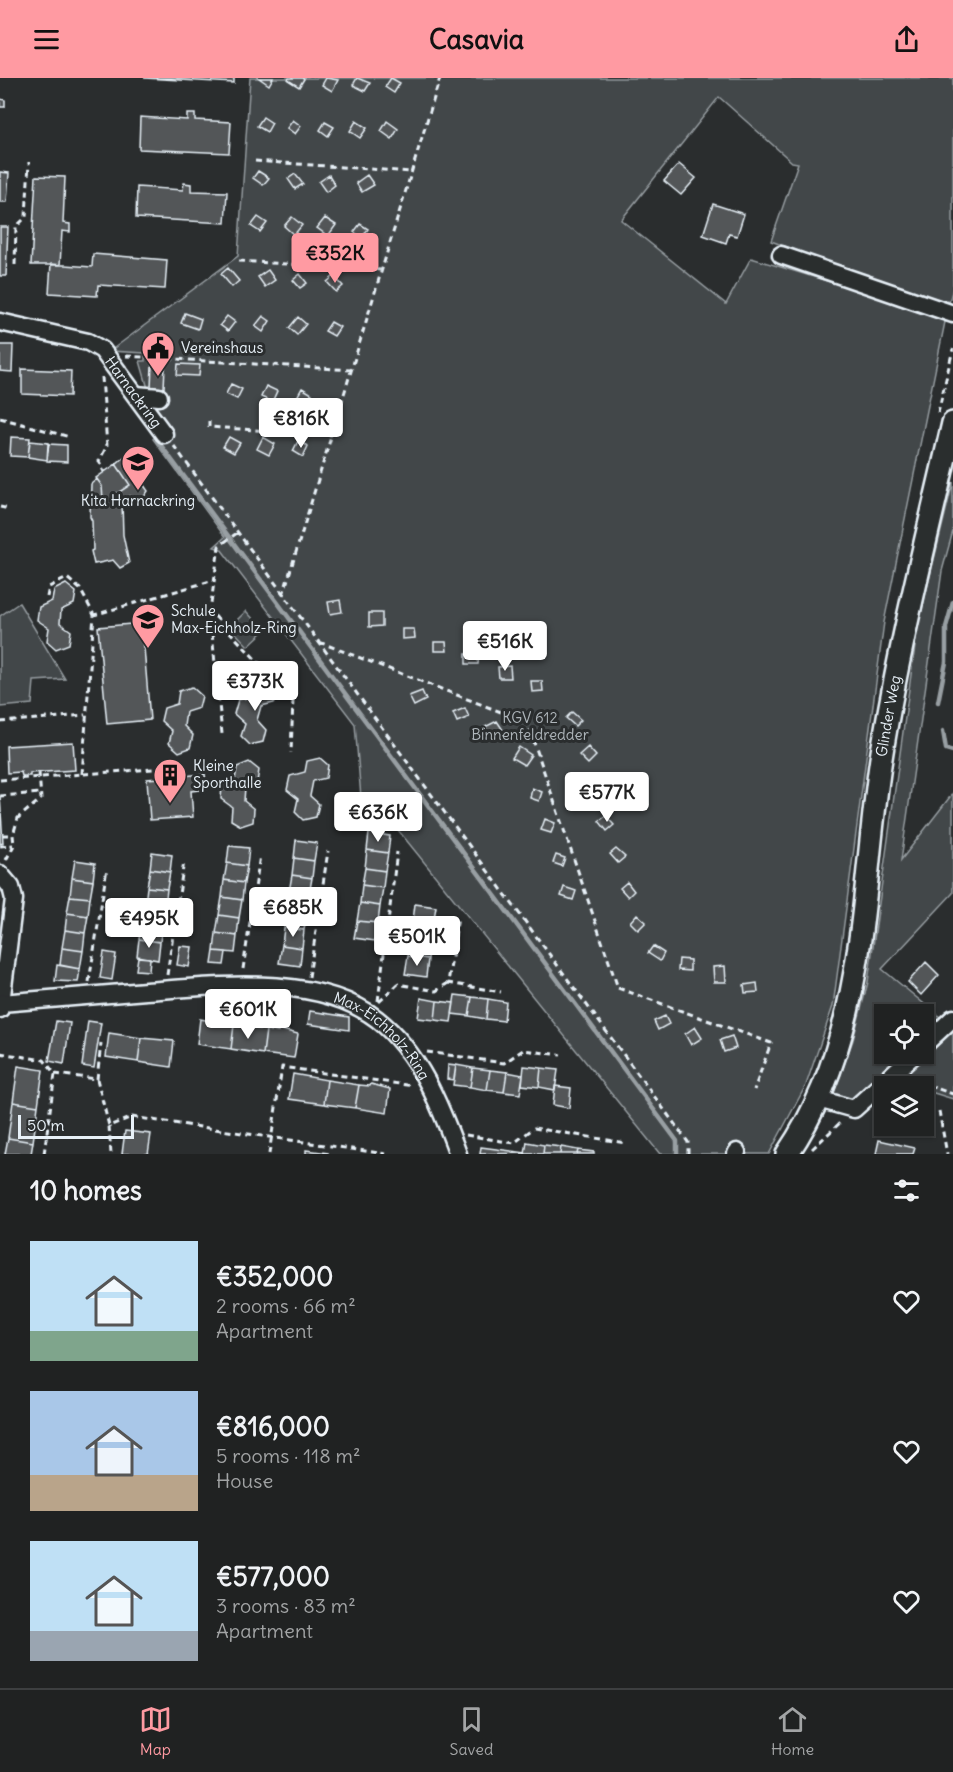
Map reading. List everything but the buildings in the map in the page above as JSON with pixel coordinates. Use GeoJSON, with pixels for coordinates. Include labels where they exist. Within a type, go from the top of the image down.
{"type":"FeatureCollection","features":[{"type":"Feature","properties":{"kind":"main road","name":"Glinder Weg"},"geometry":{"type":"LineString","coordinates":[[787,1154],[829,1075],[849,1012],[862,930],[882,753],[906,625],[953,423]]}},
{"type":"Feature","properties":{"kind":"street"},"geometry":{"type":"LineString","coordinates":[[781,255],[953,314]]}},
{"type":"Feature","properties":{"kind":"street","name":"Harnackring"},"geometry":{"type":"LineString","coordinates":[[0,322],[88,342],[133,394],[159,429]]}},
{"type":"Feature","properties":{"kind":"street"},"geometry":{"type":"LineString","coordinates":[[133,394],[159,397]]}},
{"type":"Feature","properties":{"kind":"street","name":"Max-Eichholz-Ring"},"geometry":{"type":"LineString","coordinates":[[2,869],[14,899],[1,1006],[86,996],[241,987],[307,991],[377,1010],[407,1049],[430,1089],[458,1154]]}},
{"type":"Feature","properties":{"kind":"street"},"geometry":{"type":"LineString","coordinates":[[934,1036],[953,1018]]}},
{"type":"Feature","properties":{"kind":"street"},"geometry":{"type":"LineString","coordinates":[[818,1099],[854,1109],[904,1064]]}},
{"type":"Feature","properties":{"kind":"path"},"geometry":{"type":"LineString","coordinates":[[283,595],[440,78]]}},
{"type":"Feature","properties":{"kind":"path"},"geometry":{"type":"LineString","coordinates":[[255,161],[412,172]]}},
{"type":"Feature","properties":{"kind":"path"},"geometry":{"type":"LineString","coordinates":[[15,265],[16,227],[26,217],[29,162]]}},
{"type":"Feature","properties":{"kind":"path"},"geometry":{"type":"LineString","coordinates":[[240,261],[382,270]]}},
{"type":"Feature","properties":{"kind":"path"},"geometry":{"type":"LineString","coordinates":[[105,472],[99,461],[107,446],[104,363],[352,370]]}},
{"type":"Feature","properties":{"kind":"path"},"geometry":{"type":"LineString","coordinates":[[0,418],[70,437]]}},
{"type":"Feature","properties":{"kind":"path"},"geometry":{"type":"LineString","coordinates":[[209,421],[209,427],[332,435]]}},
{"type":"Feature","properties":{"kind":"path"},"geometry":{"type":"LineString","coordinates":[[159,429],[688,1142],[688,1154]]}},
{"type":"Feature","properties":{"kind":"path"},"geometry":{"type":"LineString","coordinates":[[0,507],[9,509]]}},
{"type":"Feature","properties":{"kind":"path"},"geometry":{"type":"LineString","coordinates":[[222,734],[210,611],[219,546],[237,533]]}},
{"type":"Feature","properties":{"kind":"path"},"geometry":{"type":"LineString","coordinates":[[47,597],[49,587],[67,578],[80,589],[93,615],[82,774]]}},
{"type":"Feature","properties":{"kind":"path"},"geometry":{"type":"LineString","coordinates":[[93,615],[214,580]]}},
{"type":"Feature","properties":{"kind":"path"},"geometry":{"type":"LineString","coordinates":[[210,611],[294,699],[291,753]]}},
{"type":"Feature","properties":{"kind":"path"},"geometry":{"type":"LineString","coordinates":[[317,641],[527,722],[618,988],[771,1044],[754,1090]]}},
{"type":"Feature","properties":{"kind":"path"},"geometry":{"type":"LineString","coordinates":[[0,722],[85,716]]}},
{"type":"Feature","properties":{"kind":"path"},"geometry":{"type":"LineString","coordinates":[[183,766],[184,776]]}},
{"type":"Feature","properties":{"kind":"path"},"geometry":{"type":"LineString","coordinates":[[0,780],[153,769]]}},
{"type":"Feature","properties":{"kind":"path"},"geometry":{"type":"LineString","coordinates":[[2,869],[14,845],[13,835],[18,818],[41,799],[39,772]]}},
{"type":"Feature","properties":{"kind":"path"},"geometry":{"type":"LineString","coordinates":[[0,796],[40,793]]}},
{"type":"Feature","properties":{"kind":"path"},"geometry":{"type":"LineString","coordinates":[[3,835],[13,835]]}},
{"type":"Feature","properties":{"kind":"path"},"geometry":{"type":"LineString","coordinates":[[0,846],[14,845]]}},
{"type":"Feature","properties":{"kind":"path"},"geometry":{"type":"LineString","coordinates":[[307,991],[328,851]]}},
{"type":"Feature","properties":{"kind":"path"},"geometry":{"type":"LineString","coordinates":[[377,1010],[397,852]]}},
{"type":"Feature","properties":{"kind":"path"},"geometry":{"type":"LineString","coordinates":[[241,987],[260,855]]}},
{"type":"Feature","properties":{"kind":"path"},"geometry":{"type":"LineString","coordinates":[[164,990],[184,861]]}},
{"type":"Feature","properties":{"kind":"path"},"geometry":{"type":"LineString","coordinates":[[86,996],[107,868]]}},
{"type":"Feature","properties":{"kind":"path"},"geometry":{"type":"LineString","coordinates":[[448,983],[458,917]]}},
{"type":"Feature","properties":{"kind":"path"},"geometry":{"type":"LineString","coordinates":[[377,1010],[398,984],[436,991],[448,983],[501,992]]}},
{"type":"Feature","properties":{"kind":"path"},"geometry":{"type":"LineString","coordinates":[[101,1043],[97,1079],[109,1126],[111,1154]]}},
{"type":"Feature","properties":{"kind":"path"},"geometry":{"type":"LineString","coordinates":[[407,1049],[504,1063],[523,1050],[561,1056]]}},
{"type":"Feature","properties":{"kind":"path"},"geometry":{"type":"LineString","coordinates":[[0,1053],[44,1060],[55,1074],[97,1079]]}},
{"type":"Feature","properties":{"kind":"path"},"geometry":{"type":"LineString","coordinates":[[269,1154],[282,1067],[430,1089]]}},
{"type":"Feature","properties":{"kind":"path"},"geometry":{"type":"LineString","coordinates":[[896,1072],[912,1081],[953,1094]]}},
{"type":"Feature","properties":{"kind":"path"},"geometry":{"type":"LineString","coordinates":[[44,1154],[55,1074]]}},
{"type":"Feature","properties":{"kind":"path"},"geometry":{"type":"LineString","coordinates":[[807,1154],[854,1109]]}},
{"type":"Feature","properties":{"kind":"path"},"geometry":{"type":"LineString","coordinates":[[939,1111],[947,1154]]}},
{"type":"Feature","properties":{"kind":"path"},"geometry":{"type":"LineString","coordinates":[[109,1126],[132,1117],[386,1154]]}},
{"type":"Feature","properties":{"kind":"path"},"geometry":{"type":"LineString","coordinates":[[450,1133],[514,1143],[534,1128],[626,1143]]}},
{"type":"Feature","properties":{"kind":"green space","name":"KGV 612 Binnenfeldredder"},"geometry":{"type":"Polygon","coordinates":[[[250,78],[953,78],[953,288],[948,306],[771,241],[798,163],[792,162],[719,97],[621,220],[726,304],[751,258],[946,317],[884,622],[833,1006],[806,1085],[769,1154],[660,1154],[390,820],[363,822],[355,724],[221,549],[214,547],[225,537],[153,439],[167,428],[152,406],[158,400],[149,392],[140,361],[145,361],[145,353],[110,351],[238,256],[250,78]]]}},
{"type":"Feature","properties":{"kind":"green space"},"geometry":{"type":"Polygon","coordinates":[[[953,482],[953,531],[942,571],[901,860],[953,793],[953,893],[882,969],[924,1004],[874,1004],[874,1064],[889,1064],[852,1099],[834,1093],[853,1040],[868,982],[918,625],[953,482]]]}},
{"type":"Feature","properties":{"kind":"green space"},"geometry":{"type":"Polygon","coordinates":[[[19,603],[65,679],[34,681],[32,704],[0,707],[0,616],[19,603]]]}},
{"type":"Feature","properties":{"kind":"green space"},"geometry":{"type":"Polygon","coordinates":[[[246,611],[264,631],[248,646],[230,627],[246,611]]]}},
{"type":"Feature","properties":{"kind":"green space"},"geometry":{"type":"Polygon","coordinates":[[[934,1012],[940,1017],[934,1023],[934,1012]]]}},
{"type":"Feature","properties":{"kind":"green space"},"geometry":{"type":"Polygon","coordinates":[[[953,1029],[953,1099],[934,1093],[934,1076],[900,1076],[914,1064],[934,1064],[934,1046],[953,1029]]]}},
{"type":"Feature","properties":{"kind":"waterway"},"geometry":{"type":"LineString","coordinates":[[157,440],[677,1141],[677,1154]]}},
{"type":"Feature","properties":{"kind":"waterway"},"geometry":{"type":"LineString","coordinates":[[938,702],[946,662],[946,627],[953,602]]}},
{"type":"Feature","properties":{"kind":"waterway"},"geometry":{"type":"LineString","coordinates":[[943,731],[946,749],[953,751]]}},
{"type":"Feature","properties":{"kind":"place","name":"Vereinshaus"},"geometry":{"type":"Point","coordinates":[158,377]}},
{"type":"Feature","properties":{"kind":"place","name":"Kita Harnackring"},"geometry":{"type":"Point","coordinates":[138,491]}},
{"type":"Feature","properties":{"kind":"place","name":"Schule Max-Eichholz-Ring"},"geometry":{"type":"Point","coordinates":[148,649]}},
{"type":"Feature","properties":{"kind":"place","name":"Kleine Sporthalle"},"geometry":{"type":"Point","coordinates":[170,804]}}]}
